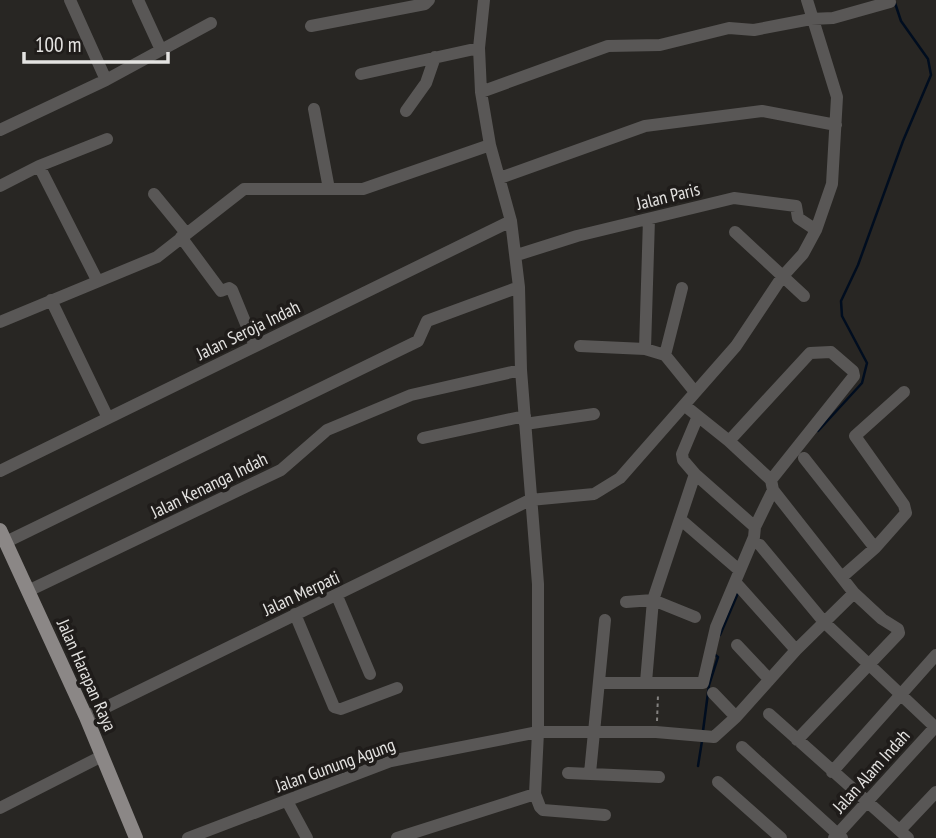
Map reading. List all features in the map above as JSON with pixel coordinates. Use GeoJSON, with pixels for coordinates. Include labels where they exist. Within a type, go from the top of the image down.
{"type":"FeatureCollection","features":[{"type":"Feature","properties":{"kind":"main road","name":"Jalan Harapan Raya"},"geometry":{"type":"LineString","coordinates":[[3,536],[86,717],[136,838]]}},
{"type":"Feature","properties":{"kind":"street"},"geometry":{"type":"LineString","coordinates":[[70,0],[106,80]]}},
{"type":"Feature","properties":{"kind":"street"},"geometry":{"type":"LineString","coordinates":[[138,0],[161,50]]}},
{"type":"Feature","properties":{"kind":"street"},"geometry":{"type":"LineString","coordinates":[[311,26],[425,4],[429,0]]}},
{"type":"Feature","properties":{"kind":"street"},"geometry":{"type":"LineString","coordinates":[[530,500],[587,496],[603,491],[620,478],[739,342],[782,277],[800,257],[816,230],[832,184],[836,93],[807,0]]}},
{"type":"Feature","properties":{"kind":"street"},"geometry":{"type":"LineString","coordinates":[[488,1],[479,48],[481,92],[490,145],[511,221],[517,255],[521,370],[538,583],[536,794],[540,807],[544,810],[606,815]]}},
{"type":"Feature","properties":{"kind":"street"},"geometry":{"type":"LineString","coordinates":[[481,92],[608,46],[660,45],[729,28],[754,30],[811,19],[833,18],[890,2]]}},
{"type":"Feature","properties":{"kind":"street"},"geometry":{"type":"LineString","coordinates":[[0,130],[106,80],[211,23]]}},
{"type":"Feature","properties":{"kind":"street"},"geometry":{"type":"LineString","coordinates":[[361,74],[479,48]]}},
{"type":"Feature","properties":{"kind":"street"},"geometry":{"type":"LineString","coordinates":[[406,111],[426,83],[435,57]]}},
{"type":"Feature","properties":{"kind":"street"},"geometry":{"type":"LineString","coordinates":[[314,109],[329,189]]}},
{"type":"Feature","properties":{"kind":"street"},"geometry":{"type":"LineString","coordinates":[[500,178],[645,126],[762,111],[836,125]]}},
{"type":"Feature","properties":{"kind":"street"},"geometry":{"type":"LineString","coordinates":[[0,186],[39,166],[107,139]]}},
{"type":"Feature","properties":{"kind":"street"},"geometry":{"type":"LineString","coordinates":[[0,322],[157,257],[244,188],[367,188],[490,145]]}},
{"type":"Feature","properties":{"kind":"street"},"geometry":{"type":"LineString","coordinates":[[39,166],[97,280]]}},
{"type":"Feature","properties":{"kind":"street"},"geometry":{"type":"LineString","coordinates":[[154,194],[221,291],[229,288],[232,290],[255,346]]}},
{"type":"Feature","properties":{"kind":"street","name":"Jalan Paris"},"geometry":{"type":"LineString","coordinates":[[517,255],[577,236],[736,197],[796,206],[797,218],[816,230]]}},
{"type":"Feature","properties":{"kind":"street"},"geometry":{"type":"LineString","coordinates":[[645,349],[649,219]]}},
{"type":"Feature","properties":{"kind":"street","name":"Jalan Seroja Indah"},"geometry":{"type":"LineString","coordinates":[[0,471],[511,221]]}},
{"type":"Feature","properties":{"kind":"street"},"geometry":{"type":"LineString","coordinates":[[736,232],[804,296]]}},
{"type":"Feature","properties":{"kind":"street"},"geometry":{"type":"LineString","coordinates":[[3,536],[418,341],[427,321],[519,287]]}},
{"type":"Feature","properties":{"kind":"street"},"geometry":{"type":"LineString","coordinates":[[665,355],[682,288]]}},
{"type":"Feature","properties":{"kind":"street"},"geometry":{"type":"LineString","coordinates":[[51,300],[108,418]]}},
{"type":"Feature","properties":{"kind":"street"},"geometry":{"type":"LineString","coordinates":[[580,346],[645,349],[665,355],[695,392]]}},
{"type":"Feature","properties":{"kind":"street"},"geometry":{"type":"LineString","coordinates":[[599,683],[703,683],[716,627],[754,537],[755,527],[772,485],[854,376],[853,371],[831,352],[810,354],[729,441]]}},
{"type":"Feature","properties":{"kind":"street","name":"Jalan Kenanga Indah"},"geometry":{"type":"LineString","coordinates":[[28,591],[281,470],[327,430],[411,396],[521,370]]}},
{"type":"Feature","properties":{"kind":"street"},"geometry":{"type":"LineString","coordinates":[[842,576],[875,548],[906,513],[855,436],[904,392]]}},
{"type":"Feature","properties":{"kind":"street"},"geometry":{"type":"LineString","coordinates":[[684,405],[729,441],[772,485],[855,593],[882,619],[896,626],[899,633],[797,740]]}},
{"type":"Feature","properties":{"kind":"street"},"geometry":{"type":"LineString","coordinates":[[423,438],[525,420],[594,414]]}},
{"type":"Feature","properties":{"kind":"street"},"geometry":{"type":"LineString","coordinates":[[698,416],[682,454],[683,460],[755,527]]}},
{"type":"Feature","properties":{"kind":"street"},"geometry":{"type":"LineString","coordinates":[[804,458],[875,548]]}},
{"type":"Feature","properties":{"kind":"street"},"geometry":{"type":"LineString","coordinates":[[652,682],[653,600],[695,474]]}},
{"type":"Feature","properties":{"kind":"street","name":"Jalan Merpati"},"geometry":{"type":"LineString","coordinates":[[86,717],[530,500]]}},
{"type":"Feature","properties":{"kind":"street"},"geometry":{"type":"LineString","coordinates":[[680,519],[737,577],[796,650]]}},
{"type":"Feature","properties":{"kind":"street"},"geometry":{"type":"LineString","coordinates":[[761,545],[824,622],[936,727]]}},
{"type":"Feature","properties":{"kind":"street","name":"Jalan Gunung Agung"},"geometry":{"type":"LineString","coordinates":[[188,838],[391,761],[538,732],[656,732],[710,738],[736,717],[796,650],[855,593]]}},
{"type":"Feature","properties":{"kind":"street"},"geometry":{"type":"LineString","coordinates":[[337,596],[370,674]]}},
{"type":"Feature","properties":{"kind":"street"},"geometry":{"type":"LineString","coordinates":[[626,602],[653,600],[695,617]]}},
{"type":"Feature","properties":{"kind":"street"},"geometry":{"type":"LineString","coordinates":[[295,614],[334,707],[341,709],[397,688]]}},
{"type":"Feature","properties":{"kind":"street"},"geometry":{"type":"LineString","coordinates":[[590,773],[606,620]]}},
{"type":"Feature","properties":{"kind":"street"},"geometry":{"type":"LineString","coordinates":[[737,645],[769,679]]}},
{"type":"Feature","properties":{"kind":"street"},"geometry":{"type":"LineString","coordinates":[[832,772],[936,655]]}},
{"type":"Feature","properties":{"kind":"street"},"geometry":{"type":"LineString","coordinates":[[713,693],[736,717]]}},
{"type":"Feature","properties":{"kind":"street"},"geometry":{"type":"LineString","coordinates":[[769,714],[904,834],[936,792]]}},
{"type":"Feature","properties":{"kind":"street","name":"Jalan Alam Indah"},"geometry":{"type":"LineString","coordinates":[[838,837],[865,802],[936,727]]}},
{"type":"Feature","properties":{"kind":"street"},"geometry":{"type":"LineString","coordinates":[[742,747],[838,837]]}},
{"type":"Feature","properties":{"kind":"street"},"geometry":{"type":"LineString","coordinates":[[0,808],[102,756]]}},
{"type":"Feature","properties":{"kind":"street"},"geometry":{"type":"LineString","coordinates":[[569,772],[659,777]]}},
{"type":"Feature","properties":{"kind":"street"},"geometry":{"type":"LineString","coordinates":[[718,782],[781,838]]}},
{"type":"Feature","properties":{"kind":"street"},"geometry":{"type":"LineString","coordinates":[[397,838],[536,794]]}},
{"type":"Feature","properties":{"kind":"street"},"geometry":{"type":"LineString","coordinates":[[287,801],[307,838]]}},
{"type":"Feature","properties":{"kind":"path"},"geometry":{"type":"LineString","coordinates":[[652,682],[656,732]]}},
{"type":"Feature","properties":{"kind":"waterway"},"geometry":{"type":"LineString","coordinates":[[818,431],[862,383],[867,363],[842,316],[841,301],[858,265],[903,141],[931,75],[928,59],[901,21],[895,3]]}},
{"type":"Feature","properties":{"kind":"waterway"},"geometry":{"type":"LineString","coordinates":[[720,635],[738,593]]}},
{"type":"Feature","properties":{"kind":"waterway"},"geometry":{"type":"LineString","coordinates":[[703,731],[709,685],[718,657],[714,654]]}},
{"type":"Feature","properties":{"kind":"waterway"},"geometry":{"type":"LineString","coordinates":[[698,766],[702,741]]}}]}
